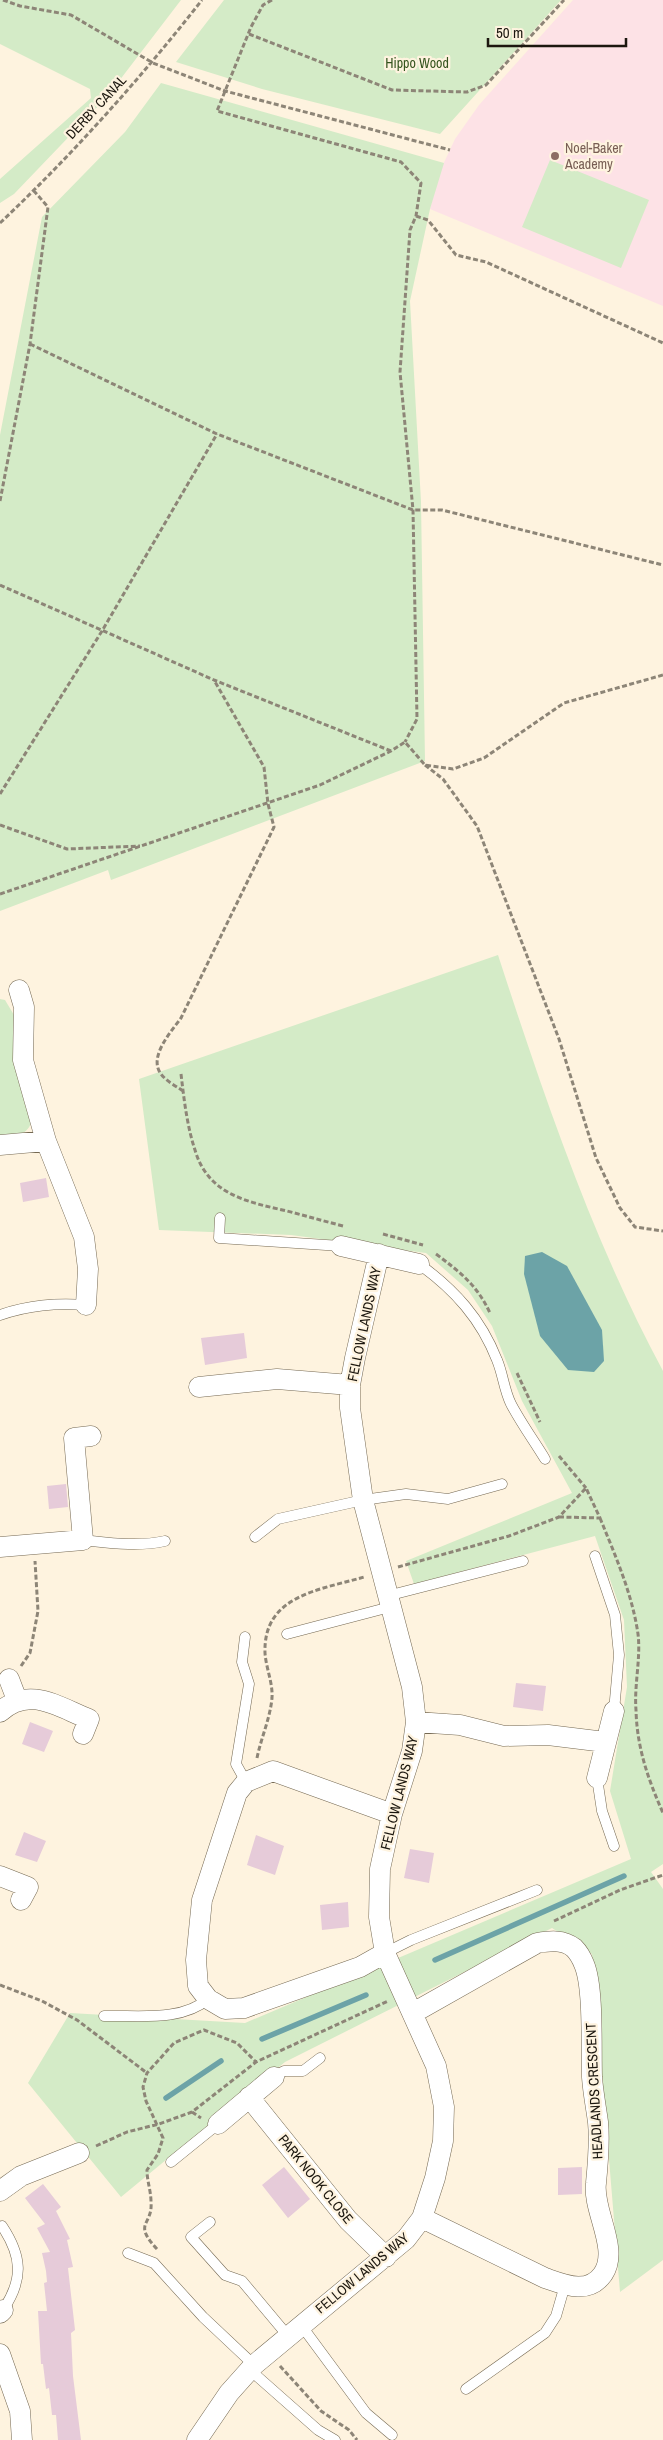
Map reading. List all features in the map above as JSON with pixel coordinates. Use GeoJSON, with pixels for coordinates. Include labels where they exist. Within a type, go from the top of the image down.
{"type":"FeatureCollection","features":[{"type":"Feature","properties":{"kind":"street"},"geometry":{"type":"LineString","coordinates":[[19,990],[24,1007],[23,1060],[46,1141],[84,1237],[88,1269],[86,1305]]}},
{"type":"Feature","properties":{"kind":"street"},"geometry":{"type":"LineString","coordinates":[[0,1145],[46,1141]]}},
{"type":"Feature","properties":{"kind":"street"},"geometry":{"type":"LineString","coordinates":[[341,1246],[419,1264]]}},
{"type":"Feature","properties":{"kind":"street","name":"FELLOW LANDS WAY"},"geometry":{"type":"LineString","coordinates":[[197,2440],[229,2393],[257,2363],[386,2258],[406,2239],[422,2218],[435,2178],[443,2141],[444,2107],[436,2066],[385,1953],[378,1917],[380,1869],[392,1814],[412,1751],[416,1722],[412,1687],[380,1572],[363,1500],[350,1408],[350,1385],[379,1254]]}},
{"type":"Feature","properties":{"kind":"street"},"geometry":{"type":"LineString","coordinates":[[199,1387],[277,1379],[350,1385]]}},
{"type":"Feature","properties":{"kind":"street"},"geometry":{"type":"LineString","coordinates":[[0,1547],[34,1546],[83,1540],[74,1438],[90,1436]]}},
{"type":"Feature","properties":{"kind":"street"},"geometry":{"type":"LineString","coordinates":[[9,1678],[17,1700]]}},
{"type":"Feature","properties":{"kind":"street"},"geometry":{"type":"LineString","coordinates":[[0,1712],[17,1700],[39,1699],[90,1719],[83,1734]]}},
{"type":"Feature","properties":{"kind":"street"},"geometry":{"type":"LineString","coordinates":[[597,1778],[614,1711]]}},
{"type":"Feature","properties":{"kind":"street"},"geometry":{"type":"LineString","coordinates":[[416,1722],[460,1725],[504,1736],[548,1735],[605,1742]]}},
{"type":"Feature","properties":{"kind":"street"},"geometry":{"type":"LineString","coordinates":[[385,1953],[360,1967],[244,2008],[224,2009],[208,1999],[198,1986],[196,1960],[202,1900],[237,1793],[253,1779],[273,1771],[392,1814]]}},
{"type":"Feature","properties":{"kind":"street"},"geometry":{"type":"LineString","coordinates":[[0,1876],[28,1887],[21,1900]]}},
{"type":"Feature","properties":{"kind":"street","name":"HEADLANDS CRESCENT"},"geometry":{"type":"LineString","coordinates":[[413,2013],[537,1943],[557,1940],[574,1948],[584,1964],[589,1994],[593,2089],[598,2124],[598,2163],[594,2195],[609,2255],[604,2272],[597,2281],[584,2288],[565,2285],[545,2278],[422,2218]]}},
{"type":"Feature","properties":{"kind":"street"},"geometry":{"type":"LineString","coordinates":[[218,2124],[274,2078]]}},
{"type":"Feature","properties":{"kind":"street","name":"PARK NOOK CLOSE"},"geometry":{"type":"LineString","coordinates":[[249,2097],[348,2220],[386,2258]]}},
{"type":"Feature","properties":{"kind":"street"},"geometry":{"type":"LineString","coordinates":[[0,2191],[21,2176],[79,2153]]}},
{"type":"Feature","properties":{"kind":"street"},"geometry":{"type":"LineString","coordinates":[[0,2354],[20,2412],[22,2440]]}},
{"type":"Feature","properties":{"kind":"lane"},"geometry":{"type":"LineString","coordinates":[[220,1218],[219,1238],[341,1246]]}},
{"type":"Feature","properties":{"kind":"lane"},"geometry":{"type":"LineString","coordinates":[[419,1264],[442,1280],[459,1297],[482,1327],[498,1362],[510,1402],[545,1459]]}},
{"type":"Feature","properties":{"kind":"lane"},"geometry":{"type":"LineString","coordinates":[[0,1315],[23,1307],[55,1303],[86,1305]]}},
{"type":"Feature","properties":{"kind":"lane"},"geometry":{"type":"LineString","coordinates":[[255,1537],[278,1519],[363,1500],[406,1494],[448,1499],[502,1484]]}},
{"type":"Feature","properties":{"kind":"lane"},"geometry":{"type":"LineString","coordinates":[[83,1540],[150,1545],[166,1541]]}},
{"type":"Feature","properties":{"kind":"lane"},"geometry":{"type":"LineString","coordinates":[[594,1556],[615,1615],[619,1655],[614,1711]]}},
{"type":"Feature","properties":{"kind":"lane"},"geometry":{"type":"LineString","coordinates":[[287,1634],[523,1561]]}},
{"type":"Feature","properties":{"kind":"lane"},"geometry":{"type":"LineString","coordinates":[[245,1638],[242,1662],[249,1684],[236,1764],[253,1779]]}},
{"type":"Feature","properties":{"kind":"lane"},"geometry":{"type":"LineString","coordinates":[[597,1778],[602,1811],[614,1846]]}},
{"type":"Feature","properties":{"kind":"lane"},"geometry":{"type":"LineString","coordinates":[[385,1953],[411,1940],[537,1890]]}},
{"type":"Feature","properties":{"kind":"lane"},"geometry":{"type":"LineString","coordinates":[[104,2016],[166,2015],[196,2009],[208,1999]]}},
{"type":"Feature","properties":{"kind":"lane"},"geometry":{"type":"LineString","coordinates":[[274,2078],[284,2071],[303,2072],[320,2058]]}},
{"type":"Feature","properties":{"kind":"lane"},"geometry":{"type":"LineString","coordinates":[[171,2162],[218,2124]]}},
{"type":"Feature","properties":{"kind":"lane"},"geometry":{"type":"LineString","coordinates":[[210,2222],[191,2237],[224,2276],[242,2281],[294,2331],[366,2413],[392,2435]]}},
{"type":"Feature","properties":{"kind":"lane"},"geometry":{"type":"LineString","coordinates":[[1,2312],[12,2297],[18,2276],[14,2244],[2,2226]]}},
{"type":"Feature","properties":{"kind":"lane"},"geometry":{"type":"LineString","coordinates":[[128,2253],[154,2263],[203,2317],[257,2363],[318,2430],[336,2440]]}},
{"type":"Feature","properties":{"kind":"lane"},"geometry":{"type":"LineString","coordinates":[[466,2389],[545,2333],[556,2316],[565,2285]]}},
{"type":"Feature","properties":{"kind":"path"},"geometry":{"type":"LineString","coordinates":[[3,0],[20,6],[70,16],[153,63],[225,91],[450,150]]}},
{"type":"Feature","properties":{"kind":"path","name":"DERBY CANAL"},"geometry":{"type":"LineString","coordinates":[[0,224],[34,191],[153,63],[202,0]]}},
{"type":"Feature","properties":{"kind":"path"},"geometry":{"type":"LineString","coordinates":[[0,894],[320,785],[392,751],[405,742],[417,719],[413,510],[400,372],[410,230],[416,216],[421,183],[401,162],[217,111],[249,34],[267,0]]}},
{"type":"Feature","properties":{"kind":"path"},"geometry":{"type":"LineString","coordinates":[[263,5],[272,0]]}},
{"type":"Feature","properties":{"kind":"path"},"geometry":{"type":"LineString","coordinates":[[249,34],[392,90],[467,92],[486,85],[564,0]]}},
{"type":"Feature","properties":{"kind":"path"},"geometry":{"type":"LineString","coordinates":[[0,501],[30,344],[48,207],[34,191]]}},
{"type":"Feature","properties":{"kind":"path"},"geometry":{"type":"LineString","coordinates":[[416,216],[428,220],[456,255],[486,262],[663,342]]}},
{"type":"Feature","properties":{"kind":"path"},"geometry":{"type":"LineString","coordinates":[[30,344],[217,434],[413,510],[442,510],[663,565]]}},
{"type":"Feature","properties":{"kind":"path"},"geometry":{"type":"LineString","coordinates":[[0,794],[102,631],[217,434]]}},
{"type":"Feature","properties":{"kind":"path"},"geometry":{"type":"LineString","coordinates":[[0,586],[214,680],[392,751]]}},
{"type":"Feature","properties":{"kind":"path"},"geometry":{"type":"LineString","coordinates":[[425,765],[453,769],[484,758],[564,703],[663,675]]}},
{"type":"Feature","properties":{"kind":"path"},"geometry":{"type":"LineString","coordinates":[[184,1091],[162,1076],[158,1068],[157,1059],[165,1040],[181,1018],[274,827],[268,804],[264,767],[214,680]]}},
{"type":"Feature","properties":{"kind":"path"},"geometry":{"type":"LineString","coordinates":[[405,742],[425,765],[443,779],[477,826],[559,1039],[596,1158],[620,1208],[635,1227],[663,1231]]}},
{"type":"Feature","properties":{"kind":"path"},"geometry":{"type":"LineString","coordinates":[[0,825],[67,849],[144,846]]}},
{"type":"Feature","properties":{"kind":"path"},"geometry":{"type":"LineString","coordinates":[[253,1779],[270,1715],[272,1696],[265,1652],[269,1623],[283,1606],[297,1598],[380,1572],[509,1536],[559,1517],[600,1518],[586,1488],[559,1517]]}},
{"type":"Feature","properties":{"kind":"path"},"geometry":{"type":"LineString","coordinates":[[9,1678],[25,1663],[31,1648],[38,1601],[34,1546]]}},
{"type":"Feature","properties":{"kind":"path"},"geometry":{"type":"LineString","coordinates":[[646,1777],[663,1813]]}},
{"type":"Feature","properties":{"kind":"path"},"geometry":{"type":"LineString","coordinates":[[0,1985],[42,2001],[77,2020],[148,2073]]}},
{"type":"Feature","properties":{"kind":"path"},"geometry":{"type":"LineString","coordinates":[[79,2153],[127,2132],[159,2124],[192,2112],[256,2062],[403,1995]]}},
{"type":"Feature","properties":{"kind":"path"},"geometry":{"type":"LineString","coordinates":[[163,2254],[145,2236],[144,2224],[152,2204],[147,2170],[158,2154],[163,2138],[159,2124],[146,2101],[143,2087],[148,2073],[174,2043],[204,2030],[237,2043],[256,2062]]}},
{"type":"Feature","properties":{"kind":"path"},"geometry":{"type":"LineString","coordinates":[[257,2363],[349,2430],[356,2440]]}},
{"type":"Feature","properties":{"kind":"shaded area","name":"Noel-Baker Academy"},"geometry":{"type":"Polygon","coordinates":[[[573,0],[663,0],[663,306],[430,209],[440,171],[455,139],[479,105],[573,0]]]}},
{"type":"Feature","properties":{"kind":"green space"},"geometry":{"type":"Polygon","coordinates":[[[0,0],[181,0],[106,98],[14,194],[0,203],[0,179],[91,98],[90,89],[0,44],[0,0]]]}},
{"type":"Feature","properties":{"kind":"green space","name":"Hippo Wood"},"geometry":{"type":"Polygon","coordinates":[[[224,0],[561,0],[440,134],[262,89],[176,62],[224,0]]]}},
{"type":"Feature","properties":{"kind":"green space"},"geometry":{"type":"Polygon","coordinates":[[[161,83],[444,163],[430,209],[410,301],[421,502],[425,761],[111,880],[108,870],[0,911],[0,435],[42,217],[125,132],[161,83]]]}},
{"type":"Feature","properties":{"kind":"green space"},"geometry":{"type":"Polygon","coordinates":[[[550,160],[649,200],[621,268],[522,227],[550,160]]]}},
{"type":"Feature","properties":{"kind":"green space"},"geometry":{"type":"Polygon","coordinates":[[[498,955],[533,1061],[592,1219],[637,1321],[663,1371],[663,1864],[651,1872],[663,1889],[663,2260],[620,2292],[592,1954],[552,1928],[285,2062],[121,2197],[28,2083],[70,2013],[245,2023],[631,1859],[610,1791],[627,1687],[624,1620],[595,1536],[414,1584],[406,1561],[572,1493],[522,1401],[492,1326],[468,1290],[426,1253],[291,1235],[159,1230],[139,1079],[498,955]]]}},
{"type":"Feature","properties":{"kind":"green space"},"geometry":{"type":"Polygon","coordinates":[[[0,999],[5,1000],[17,1020],[32,1119],[25,1132],[0,1137],[0,999]]]}},
{"type":"Feature","properties":{"kind":"water"},"geometry":{"type":"Polygon","coordinates":[[[542,1252],[567,1266],[602,1330],[604,1361],[594,1372],[568,1370],[540,1336],[524,1274],[525,1256],[542,1252]]]}},
{"type":"Feature","properties":{"kind":"building"},"geometry":{"type":"Polygon","coordinates":[[[46,1178],[49,1197],[23,1202],[20,1183],[46,1178]]]}},
{"type":"Feature","properties":{"kind":"building"},"geometry":{"type":"Polygon","coordinates":[[[244,1333],[247,1358],[205,1365],[201,1338],[244,1333]]]}},
{"type":"Feature","properties":{"kind":"building"},"geometry":{"type":"Polygon","coordinates":[[[66,1484],[68,1507],[49,1509],[47,1486],[66,1484]]]}},
{"type":"Feature","properties":{"kind":"building"},"geometry":{"type":"Polygon","coordinates":[[[516,1683],[546,1686],[543,1711],[513,1707],[516,1683]]]}},
{"type":"Feature","properties":{"kind":"building"},"geometry":{"type":"Polygon","coordinates":[[[30,1722],[53,1731],[44,1752],[22,1744],[30,1722]]]}},
{"type":"Feature","properties":{"kind":"building"},"geometry":{"type":"Polygon","coordinates":[[[24,1832],[46,1841],[37,1862],[15,1855],[24,1832]]]}},
{"type":"Feature","properties":{"kind":"building"},"geometry":{"type":"Polygon","coordinates":[[[256,1835],[284,1846],[275,1875],[247,1865],[256,1835]]]}},
{"type":"Feature","properties":{"kind":"building"},"geometry":{"type":"Polygon","coordinates":[[[410,1849],[434,1853],[429,1883],[404,1878],[410,1849]]]}},
{"type":"Feature","properties":{"kind":"building"},"geometry":{"type":"Polygon","coordinates":[[[348,1902],[349,1927],[322,1930],[320,1905],[348,1902]]]}},
{"type":"Feature","properties":{"kind":"building"},"geometry":{"type":"Polygon","coordinates":[[[284,2167],[310,2199],[288,2218],[262,2185],[284,2167]]]}},
{"type":"Feature","properties":{"kind":"building"},"geometry":{"type":"Polygon","coordinates":[[[582,2167],[582,2194],[558,2195],[558,2168],[582,2167]]]}},
{"type":"Feature","properties":{"kind":"building"},"geometry":{"type":"Polygon","coordinates":[[[43,2184],[61,2207],[56,2211],[70,2239],[67,2240],[73,2267],[68,2268],[75,2330],[71,2333],[73,2376],[81,2440],[58,2440],[56,2415],[52,2415],[49,2388],[46,2389],[43,2364],[41,2364],[38,2311],[47,2311],[44,2283],[47,2282],[42,2253],[50,2252],[37,2228],[45,2224],[25,2198],[43,2184]]]}},
{"type":"Feature","properties":{"kind":"waterway"},"geometry":{"type":"LineString","coordinates":[[435,1960],[624,1876]]}},
{"type":"Feature","properties":{"kind":"waterway"},"geometry":{"type":"LineString","coordinates":[[262,2039],[366,1995]]}},
{"type":"Feature","properties":{"kind":"waterway"},"geometry":{"type":"LineString","coordinates":[[166,2098],[221,2061]]}},
{"type":"Feature","properties":{"kind":"place","name":"Noel-Baker Academy"},"geometry":{"type":"Point","coordinates":[555,156]}}]}
